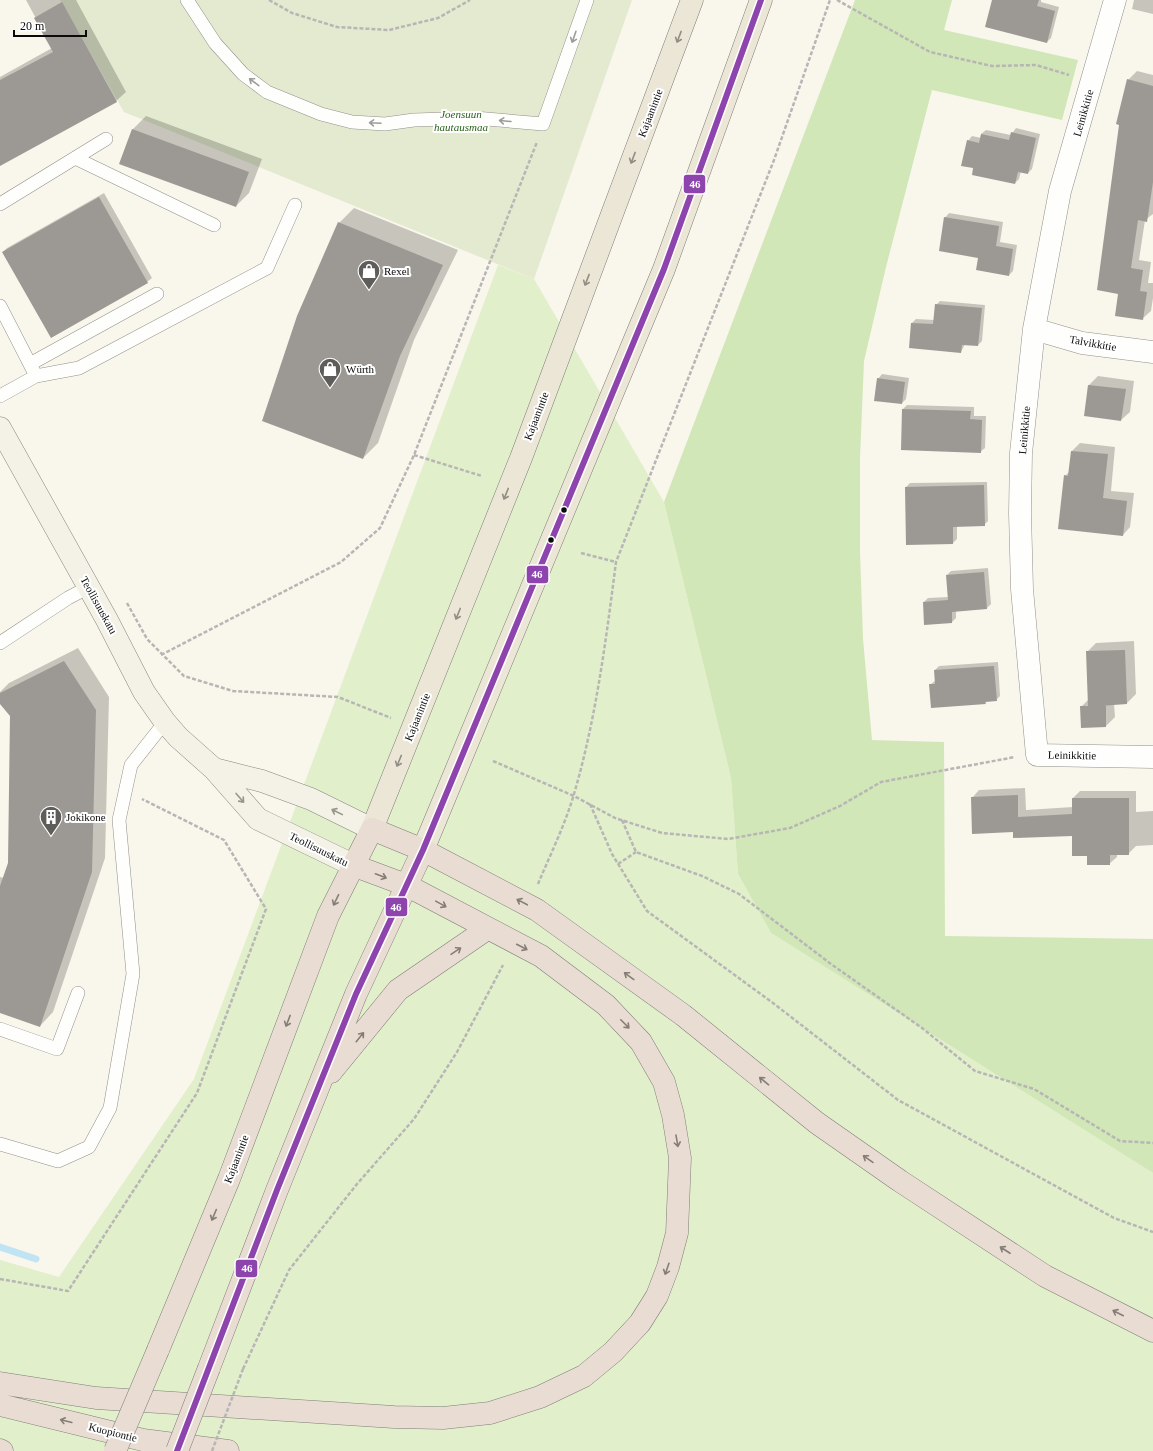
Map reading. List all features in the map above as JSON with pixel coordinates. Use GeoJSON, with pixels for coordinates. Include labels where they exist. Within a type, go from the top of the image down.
{"type":"FeatureCollection","features":[{"type":"Feature","properties":{"kind":"highway"},"geometry":{"type":"LineString","coordinates":[[372,829],[423,850],[537,910],[683,1015],[817,1123],[900,1181],[1045,1276],[1153,1331]]}},
{"type":"Feature","properties":{"kind":"highway","name":"Kajaanintie"},"geometry":{"type":"LineString","coordinates":[[115,1451],[229,1179],[328,916],[355,866],[372,829]]}},
{"type":"Feature","properties":{"kind":"highway"},"geometry":{"type":"LineString","coordinates":[[177,1451],[277,1190],[356,994],[423,850]]}},
{"type":"Feature","properties":{"kind":"highway"},"geometry":{"type":"LineString","coordinates":[[0,1383],[96,1398],[394,1417],[443,1418],[490,1412],[540,1397],[584,1376],[613,1352],[640,1323],[657,1296],[668,1267],[677,1233],[680,1158],[673,1115],[664,1082],[642,1042],[606,1005],[541,956],[487,929],[406,885],[355,866]]}},
{"type":"Feature","properties":{"kind":"highway"},"geometry":{"type":"LineString","coordinates":[[318,1088],[398,990],[487,929]]}},
{"type":"Feature","properties":{"kind":"highway","name":"Kuopiontie"},"geometry":{"type":"LineString","coordinates":[[0,1405],[143,1440],[228,1451]]}},
{"type":"Feature","properties":{"kind":"main road","name":"Kajaanintie"},"geometry":{"type":"LineString","coordinates":[[372,829],[521,458],[692,0]]}},
{"type":"Feature","properties":{"kind":"main road"},"geometry":{"type":"LineString","coordinates":[[423,850],[664,269],[761,0]]}},
{"type":"Feature","properties":{"kind":"street","name":"Leinikkitie"},"geometry":{"type":"LineString","coordinates":[[1115,0],[1060,190],[1034,330],[1021,453],[1020,513],[1022,589],[1037,755],[1153,757]]}},
{"type":"Feature","properties":{"kind":"street","name":"Talvikkitie"},"geometry":{"type":"LineString","coordinates":[[1034,330],[1082,342],[1153,352]]}},
{"type":"Feature","properties":{"kind":"street","name":"Teollisuuskatu"},"geometry":{"type":"LineString","coordinates":[[0,428],[89,587],[144,692],[165,722],[178,737],[214,769],[258,819],[355,866]]}},
{"type":"Feature","properties":{"kind":"street","name":"Teollisuuskatu"},"geometry":{"type":"LineString","coordinates":[[214,769],[262,781],[311,799],[372,829]]}},
{"type":"Feature","properties":{"kind":"lane"},"geometry":{"type":"LineString","coordinates":[[188,0],[215,44],[243,74],[267,92],[321,114],[352,122],[385,124],[414,120],[475,118],[543,124],[586,0]]}},
{"type":"Feature","properties":{"kind":"lane"},"geometry":{"type":"LineString","coordinates":[[0,204],[106,139]]}},
{"type":"Feature","properties":{"kind":"lane"},"geometry":{"type":"LineString","coordinates":[[75,158],[214,225]]}},
{"type":"Feature","properties":{"kind":"lane"},"geometry":{"type":"LineString","coordinates":[[0,396],[36,376],[78,368],[267,268],[295,205]]}},
{"type":"Feature","properties":{"kind":"lane"},"geometry":{"type":"LineString","coordinates":[[30,364],[157,294]]}},
{"type":"Feature","properties":{"kind":"lane"},"geometry":{"type":"LineString","coordinates":[[0,306],[36,376]]}},
{"type":"Feature","properties":{"kind":"lane"},"geometry":{"type":"LineString","coordinates":[[0,643],[68,598],[89,587]]}},
{"type":"Feature","properties":{"kind":"lane"},"geometry":{"type":"LineString","coordinates":[[0,1144],[58,1161],[89,1147],[110,1108],[133,974],[119,820],[131,765],[165,722]]}},
{"type":"Feature","properties":{"kind":"lane"},"geometry":{"type":"LineString","coordinates":[[0,1029],[57,1049],[78,993]]}},
{"type":"Feature","properties":{"kind":"path"},"geometry":{"type":"LineString","coordinates":[[269,0],[292,13],[337,27],[389,30],[438,18],[470,0]]}},
{"type":"Feature","properties":{"kind":"path"},"geometry":{"type":"LineString","coordinates":[[538,884],[574,796],[590,730],[607,633],[616,562],[774,160],[830,0]]}},
{"type":"Feature","properties":{"kind":"path"},"geometry":{"type":"LineString","coordinates":[[837,0],[930,52],[992,66],[1036,64],[1072,75]]}},
{"type":"Feature","properties":{"kind":"path"},"geometry":{"type":"LineString","coordinates":[[161,655],[341,562],[380,528],[414,455],[543,124]]}},
{"type":"Feature","properties":{"kind":"path"},"geometry":{"type":"LineString","coordinates":[[414,455],[482,476]]}},
{"type":"Feature","properties":{"kind":"path"},"geometry":{"type":"LineString","coordinates":[[581,553],[616,562]]}},
{"type":"Feature","properties":{"kind":"path"},"geometry":{"type":"LineString","coordinates":[[124,599],[147,639],[161,655],[184,676],[233,691],[338,697],[393,719]]}},
{"type":"Feature","properties":{"kind":"path"},"geometry":{"type":"LineString","coordinates":[[493,761],[574,796],[622,820],[662,833],[728,839],[790,828],[840,806],[881,782],[1015,757],[1037,755]]}},
{"type":"Feature","properties":{"kind":"path"},"geometry":{"type":"LineString","coordinates":[[0,1279],[68,1291],[197,1093],[266,909],[224,840],[126,791]]}},
{"type":"Feature","properties":{"kind":"path"},"geometry":{"type":"LineString","coordinates":[[590,804],[618,864],[647,911],[773,1003],[898,1100],[1114,1218],[1153,1232]]}},
{"type":"Feature","properties":{"kind":"path"},"geometry":{"type":"LineString","coordinates":[[622,820],[636,852],[702,876],[739,894],[831,964],[922,1028],[975,1071],[1034,1089],[1120,1141],[1153,1143]]}},
{"type":"Feature","properties":{"kind":"path"},"geometry":{"type":"LineString","coordinates":[[618,864],[636,852]]}},
{"type":"Feature","properties":{"kind":"path"},"geometry":{"type":"LineString","coordinates":[[212,1451],[243,1369],[289,1270],[357,1184],[414,1119],[457,1052],[503,965]]}},
{"type":"Feature","properties":{"kind":"green space","name":"Joensuun hautausmaa"},"geometry":{"type":"Polygon","coordinates":[[[60,0],[632,0],[534,279],[124,112],[60,0]]]}},
{"type":"Feature","properties":{"kind":"green space"},"geometry":{"type":"Polygon","coordinates":[[[855,0],[952,0],[944,30],[1078,60],[1062,120],[932,90],[886,267],[864,361],[860,458],[860,552],[863,639],[872,740],[944,742],[945,936],[1153,939],[1153,1173],[771,933],[738,874],[731,778],[664,502],[855,0]]]}},
{"type":"Feature","properties":{"kind":"green space"},"geometry":{"type":"Polygon","coordinates":[[[498,265],[534,279],[664,502],[731,778],[738,874],[771,933],[1153,1173],[1153,1451],[0,1451],[0,1260],[59,1277],[194,1079],[498,265]]]}},
{"type":"Feature","properties":{"kind":"building"},"geometry":{"type":"Polygon","coordinates":[[[992,0],[1039,0],[1037,6],[1055,11],[1047,43],[985,27],[992,0]]]}},
{"type":"Feature","properties":{"kind":"building"},"geometry":{"type":"Polygon","coordinates":[[[62,2],[117,102],[0,166],[0,80],[53,52],[34,18],[62,2]]]}},
{"type":"Feature","properties":{"kind":"building"},"geometry":{"type":"Polygon","coordinates":[[[1127,79],[1153,86],[1153,182],[1147,222],[1138,220],[1131,268],[1143,270],[1140,291],[1147,292],[1143,320],[1115,316],[1118,294],[1097,290],[1119,125],[1116,124],[1127,79]]]}},
{"type":"Feature","properties":{"kind":"building"},"geometry":{"type":"Polygon","coordinates":[[[132,129],[249,172],[236,207],[119,164],[132,129]]]}},
{"type":"Feature","properties":{"kind":"building"},"geometry":{"type":"Polygon","coordinates":[[[1011,132],[1036,138],[1028,174],[1018,172],[1015,184],[972,175],[973,168],[961,166],[967,140],[979,143],[981,134],[1009,140],[1011,132]]]}},
{"type":"Feature","properties":{"kind":"building"},"geometry":{"type":"Polygon","coordinates":[[[99,197],[148,283],[51,338],[2,252],[99,197]]]}},
{"type":"Feature","properties":{"kind":"building"},"geometry":{"type":"Polygon","coordinates":[[[944,217],[999,226],[996,246],[1013,249],[1009,276],[976,270],[978,258],[939,251],[944,217]]]}},
{"type":"Feature","properties":{"kind":"building"},"geometry":{"type":"Polygon","coordinates":[[[338,222],[443,265],[400,356],[363,459],[262,421],[297,316],[338,222]]]}},
{"type":"Feature","properties":{"kind":"building"},"geometry":{"type":"Polygon","coordinates":[[[935,304],[982,308],[978,346],[962,345],[961,353],[909,348],[911,323],[933,324],[935,304]]]}},
{"type":"Feature","properties":{"kind":"building"},"geometry":{"type":"Polygon","coordinates":[[[877,378],[905,382],[902,404],[874,401],[877,378]]]}},
{"type":"Feature","properties":{"kind":"building"},"geometry":{"type":"Polygon","coordinates":[[[1088,385],[1126,389],[1121,421],[1084,416],[1088,385]]]}},
{"type":"Feature","properties":{"kind":"building"},"geometry":{"type":"Polygon","coordinates":[[[902,409],[971,411],[970,419],[982,420],[981,453],[901,450],[902,409]]]}},
{"type":"Feature","properties":{"kind":"building"},"geometry":{"type":"Polygon","coordinates":[[[1071,451],[1108,454],[1103,498],[1127,501],[1123,536],[1058,529],[1064,475],[1068,476],[1071,451]]]}},
{"type":"Feature","properties":{"kind":"building"},"geometry":{"type":"Polygon","coordinates":[[[984,485],[985,526],[953,527],[953,544],[906,545],[905,487],[984,485]]]}},
{"type":"Feature","properties":{"kind":"building"},"geometry":{"type":"Polygon","coordinates":[[[984,572],[987,609],[952,612],[952,623],[924,625],[923,602],[948,600],[946,575],[984,572]]]}},
{"type":"Feature","properties":{"kind":"building"},"geometry":{"type":"Polygon","coordinates":[[[1125,650],[1127,704],[1106,706],[1106,727],[1081,728],[1080,706],[1088,706],[1086,651],[1125,650]]]}},
{"type":"Feature","properties":{"kind":"building","name":"Jokikone"},"geometry":{"type":"Polygon","coordinates":[[[64,661],[96,710],[92,872],[40,1027],[0,1013],[0,886],[8,863],[10,716],[0,704],[0,693],[64,661]]]}},
{"type":"Feature","properties":{"kind":"building"},"geometry":{"type":"Polygon","coordinates":[[[994,666],[997,701],[985,702],[986,704],[931,708],[929,684],[935,684],[934,670],[994,666]]]}},
{"type":"Feature","properties":{"kind":"building"},"geometry":{"type":"Polygon","coordinates":[[[1018,795],[1018,817],[1072,814],[1072,798],[1129,798],[1129,855],[1110,855],[1110,865],[1087,865],[1087,856],[1072,856],[1072,836],[1013,838],[1013,832],[972,834],[971,797],[1018,795]]]}},
{"type":"Feature","properties":{"kind":"waterway"},"geometry":{"type":"LineString","coordinates":[[0,1247],[36,1259]]}},
{"type":"Feature","properties":{"kind":"transit line","name":"46"},"geometry":{"type":"LineString","coordinates":[[177,1451],[277,1190],[356,994],[423,850],[664,269],[761,0]]}},
{"type":"Feature","properties":{"kind":"place","name":"Rexel"},"geometry":{"type":"Point","coordinates":[369,290]}},
{"type":"Feature","properties":{"kind":"place","name":"Würth"},"geometry":{"type":"Point","coordinates":[330,388]}},
{"type":"Feature","properties":{"kind":"place","name":"Jokikone"},"geometry":{"type":"Point","coordinates":[51,836]}}]}
